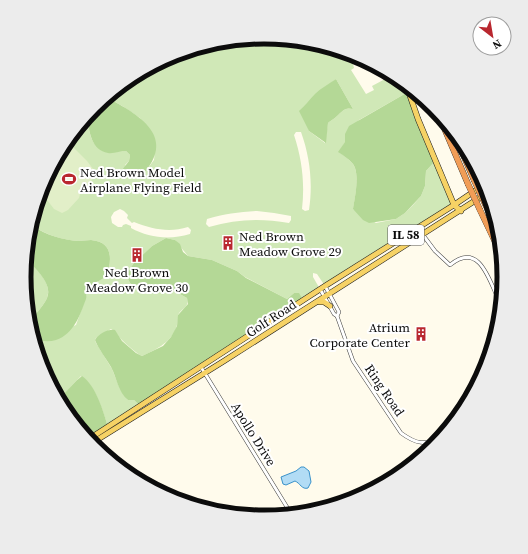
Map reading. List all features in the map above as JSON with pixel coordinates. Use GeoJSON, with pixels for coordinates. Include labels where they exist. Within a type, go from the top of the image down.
{"type":"FeatureCollection","features":[{"type":"Feature","properties":{"kind":"highway"},"geometry":{"type":"LineString","coordinates":[[445,130],[494,239]]}},
{"type":"Feature","properties":{"kind":"highway"},"geometry":{"type":"LineString","coordinates":[[464,158],[486,206]]}},
{"type":"Feature","properties":{"kind":"main road"},"geometry":{"type":"LineString","coordinates":[[410,95],[418,119],[454,205],[461,211]]}},
{"type":"Feature","properties":{"kind":"main road","name":"IL 58"},"geometry":{"type":"LineString","coordinates":[[454,205],[479,189]]}},
{"type":"Feature","properties":{"kind":"main road","name":"IL 58"},"geometry":{"type":"LineString","coordinates":[[461,211],[482,196]]}},
{"type":"Feature","properties":{"kind":"main road","name":"Golf Road"},"geometry":{"type":"LineString","coordinates":[[94,436],[323,287],[454,205]]}},
{"type":"Feature","properties":{"kind":"main road","name":"Golf Road"},"geometry":{"type":"LineString","coordinates":[[97,440],[461,211]]}},
{"type":"Feature","properties":{"kind":"main road"},"geometry":{"type":"LineString","coordinates":[[318,302],[324,302],[330,306]]}},
{"type":"Feature","properties":{"kind":"street"},"geometry":{"type":"LineString","coordinates":[[423,235],[435,251],[450,265],[457,259],[465,256],[474,259],[481,264],[496,296]]}},
{"type":"Feature","properties":{"kind":"street","name":"Ring Road"},"geometry":{"type":"LineString","coordinates":[[323,287],[339,312],[337,316]]}},
{"type":"Feature","properties":{"kind":"street","name":"Ring Road"},"geometry":{"type":"LineString","coordinates":[[323,287],[328,296],[330,306],[334,314],[337,316],[353,361],[401,433],[410,439],[421,443],[429,441]]}},
{"type":"Feature","properties":{"kind":"street","name":"Apollo Drive"},"geometry":{"type":"LineString","coordinates":[[201,366],[288,509]]}},
{"type":"Feature","properties":{"kind":"green space"},"geometry":{"type":"Polygon","coordinates":[[[249,44],[279,44],[309,48],[339,56],[355,63],[353,64],[354,68],[351,70],[366,94],[374,90],[372,86],[386,79],[407,93],[359,120],[339,152],[353,164],[355,168],[357,179],[353,209],[376,223],[396,219],[405,213],[421,196],[425,186],[426,171],[435,161],[454,205],[325,286],[317,274],[313,273],[313,277],[320,289],[303,300],[294,293],[287,299],[245,277],[237,271],[212,260],[188,256],[175,240],[166,238],[152,246],[134,263],[128,271],[128,279],[130,283],[134,286],[145,285],[169,288],[187,298],[188,301],[178,315],[175,330],[172,336],[162,346],[142,356],[111,329],[96,338],[96,343],[112,369],[120,389],[128,400],[134,400],[140,406],[108,427],[101,406],[94,392],[86,380],[81,376],[63,395],[43,352],[40,340],[76,325],[90,286],[107,276],[110,263],[109,252],[103,244],[98,241],[67,240],[36,228],[43,202],[62,160],[88,124],[91,137],[98,147],[109,151],[126,151],[130,155],[129,161],[125,165],[132,171],[145,172],[154,160],[155,151],[140,118],[112,100],[135,83],[161,68],[189,56],[219,48],[249,44]],[[336,79],[315,95],[306,106],[309,131],[325,143],[328,123],[344,110],[353,109],[336,79]],[[296,132],[294,135],[301,162],[303,180],[302,209],[305,211],[309,210],[311,190],[309,161],[301,132],[296,132]],[[120,209],[114,212],[111,217],[112,223],[118,227],[122,227],[126,224],[131,226],[131,228],[145,234],[160,237],[175,237],[190,234],[191,230],[188,227],[167,230],[147,227],[134,222],[132,223],[127,218],[128,215],[120,209]],[[257,211],[207,219],[206,224],[209,227],[229,222],[249,220],[268,220],[289,223],[291,220],[291,216],[257,211]]]}},
{"type":"Feature","properties":{"kind":"green space"},"geometry":{"type":"Polygon","coordinates":[[[336,79],[353,109],[344,110],[328,123],[326,143],[309,131],[299,111],[317,92],[336,79]]]}},
{"type":"Feature","properties":{"kind":"green space"},"geometry":{"type":"Polygon","coordinates":[[[407,93],[409,94],[435,161],[426,171],[425,186],[421,196],[405,213],[396,219],[369,223],[363,220],[353,209],[357,179],[355,168],[350,161],[338,152],[345,142],[345,134],[349,126],[407,93]]]}},
{"type":"Feature","properties":{"kind":"green space"},"geometry":{"type":"Polygon","coordinates":[[[112,100],[130,111],[149,127],[155,137],[156,147],[154,159],[145,172],[132,171],[125,175],[122,170],[129,161],[130,155],[126,151],[108,153],[98,148],[92,140],[88,124],[112,100]]]}},
{"type":"Feature","properties":{"kind":"green space","name":"Ned Brown Model Airplane Flying Field"},"geometry":{"type":"Polygon","coordinates":[[[72,146],[87,161],[97,174],[68,210],[62,213],[54,209],[45,197],[62,160],[72,146]]]}},
{"type":"Feature","properties":{"kind":"green space"},"geometry":{"type":"Polygon","coordinates":[[[36,228],[43,232],[67,240],[98,241],[107,248],[109,252],[110,263],[107,276],[88,288],[86,299],[76,323],[72,329],[56,340],[43,341],[40,340],[34,316],[47,298],[48,287],[43,277],[31,262],[36,228]]]}},
{"type":"Feature","properties":{"kind":"green space"},"geometry":{"type":"Polygon","coordinates":[[[166,238],[175,240],[180,244],[183,252],[188,256],[212,260],[237,271],[246,278],[287,299],[294,293],[299,293],[303,300],[140,406],[134,400],[128,400],[122,393],[111,367],[95,340],[104,332],[115,330],[122,341],[142,356],[163,346],[171,337],[177,326],[178,315],[188,304],[187,298],[169,288],[145,285],[134,286],[128,279],[128,271],[134,263],[152,246],[166,238]]]}},
{"type":"Feature","properties":{"kind":"green space"},"geometry":{"type":"Polygon","coordinates":[[[31,264],[43,277],[48,287],[47,298],[34,316],[31,292],[31,264]]]}},
{"type":"Feature","properties":{"kind":"green space"},"geometry":{"type":"Polygon","coordinates":[[[82,376],[87,380],[95,392],[101,406],[108,427],[94,436],[79,419],[63,395],[82,376]]]}},
{"type":"Feature","properties":{"kind":"water"},"geometry":{"type":"Polygon","coordinates":[[[301,467],[304,467],[309,471],[311,482],[308,488],[303,487],[295,481],[286,485],[283,484],[281,477],[296,471],[301,467]]]}},
{"type":"Feature","properties":{"kind":"place","name":"Ned Brown Model Airplane Flying Field"},"geometry":{"type":"Point","coordinates":[69,179]}},
{"type":"Feature","properties":{"kind":"place","name":"Ned Brown Meadow Grove 29"},"geometry":{"type":"Point","coordinates":[228,243]}},
{"type":"Feature","properties":{"kind":"place","name":"Ned Brown Meadow Grove 30"},"geometry":{"type":"Point","coordinates":[137,255]}},
{"type":"Feature","properties":{"kind":"place","name":"Atrium Corporate Center"},"geometry":{"type":"Point","coordinates":[421,334]}}]}
